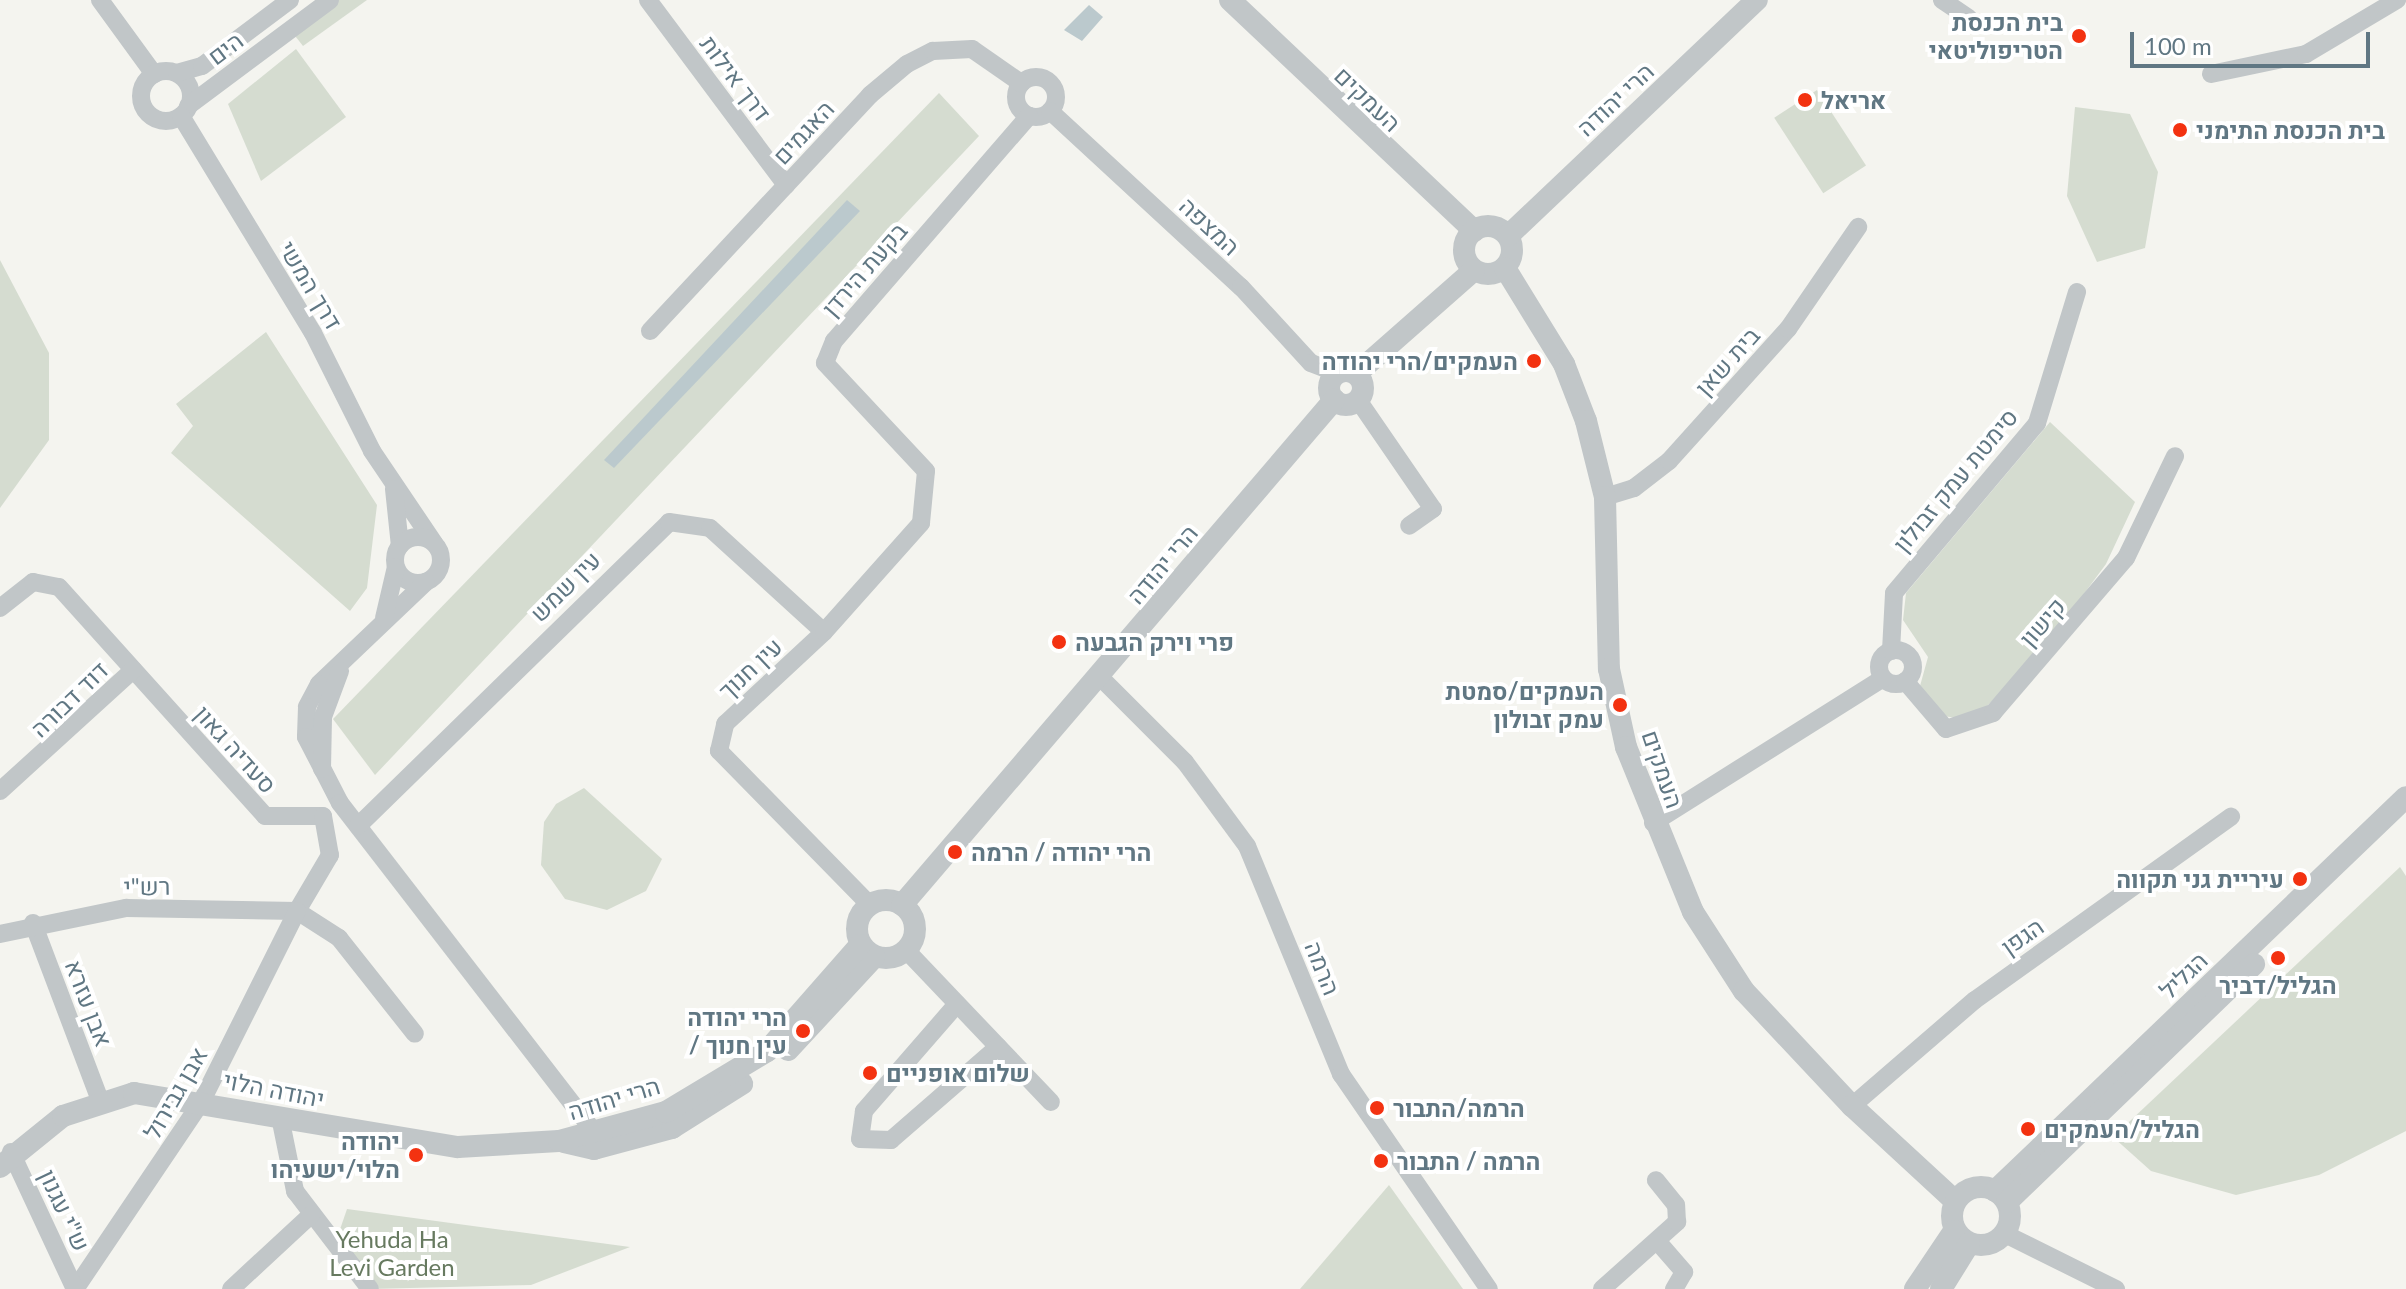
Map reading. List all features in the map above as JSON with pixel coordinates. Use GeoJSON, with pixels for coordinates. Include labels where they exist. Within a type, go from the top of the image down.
{"type":"FeatureCollection","features":[{"type":"Feature","properties":{"kind":"street"},"geometry":{"type":"LineString","coordinates":[[100,0],[154,74]]}},
{"type":"Feature","properties":{"kind":"street","name":"הים"},"geometry":{"type":"LineString","coordinates":[[177,73],[202,66],[290,0]]}},
{"type":"Feature","properties":{"kind":"street","name":"הים"},"geometry":{"type":"LineString","coordinates":[[185,111],[330,0]]}},
{"type":"Feature","properties":{"kind":"street","name":"דרך אילות"},"geometry":{"type":"LineString","coordinates":[[648,0],[786,185]]}},
{"type":"Feature","properties":{"kind":"street","name":"העמקים"},"geometry":{"type":"LineString","coordinates":[[1230,0],[1474,231]]}},
{"type":"Feature","properties":{"kind":"street","name":"הרי יהודה"},"geometry":{"type":"LineString","coordinates":[[1508,236],[1757,0]]}},
{"type":"Feature","properties":{"kind":"street"},"geometry":{"type":"LineString","coordinates":[[1942,0],[1969,18]]}},
{"type":"Feature","properties":{"kind":"street"},"geometry":{"type":"LineString","coordinates":[[2211,74],[2306,54],[2397,0]]}},
{"type":"Feature","properties":{"kind":"street","name":"האגמים"},"geometry":{"type":"LineString","coordinates":[[650,331],[870,95],[933,51],[972,49],[1021,83]]}},
{"type":"Feature","properties":{"kind":"street"},"geometry":{"type":"LineString","coordinates":[[177,73],[189,88],[185,111],[159,120],[144,108],[142,89],[154,74],[177,73]]}},
{"type":"Feature","properties":{"kind":"street"},"geometry":{"type":"LineString","coordinates":[[1035,76],[1051,83],[1056,98],[1050,111],[1029,116],[1016,101],[1021,83],[1035,76]]}},
{"type":"Feature","properties":{"kind":"street","name":"דרך המשי"},"geometry":{"type":"LineString","coordinates":[[185,111],[313,333],[393,482],[434,543]]}},
{"type":"Feature","properties":{"kind":"street","name":"המצפה"},"geometry":{"type":"LineString","coordinates":[[1050,111],[1241,287],[1311,363],[1347,374]]}},
{"type":"Feature","properties":{"kind":"street","name":"בקעת הירדן"},"geometry":{"type":"LineString","coordinates":[[924,497],[926,471],[825,363],[834,341],[1029,116]]}},
{"type":"Feature","properties":{"kind":"street"},"geometry":{"type":"LineString","coordinates":[[1489,226],[1508,236],[1512,255],[1505,268],[1489,275],[1474,270],[1464,250],[1474,231],[1489,226]]}},
{"type":"Feature","properties":{"kind":"street","name":"בית שאן"},"geometry":{"type":"LineString","coordinates":[[1605,497],[1634,488],[1669,461],[1788,329],[1858,227]]}},
{"type":"Feature","properties":{"kind":"street","name":"העמקים"},"geometry":{"type":"LineString","coordinates":[[1505,268],[1564,364],[1605,497],[1609,669],[1653,823],[1715,951],[1852,1106],[1955,1201]]}},
{"type":"Feature","properties":{"kind":"street"},"geometry":{"type":"LineString","coordinates":[[1358,400],[1334,400],[1329,383],[1347,374],[1474,270]]}},
{"type":"Feature","properties":{"kind":"street","name":"סימטת עמק זבולון"},"geometry":{"type":"LineString","coordinates":[[1883,678],[1880,662],[1891,651],[1894,593],[2037,423],[2077,292]]}},
{"type":"Feature","properties":{"kind":"street"},"geometry":{"type":"LineString","coordinates":[[1347,374],[1363,389],[1358,400]]}},
{"type":"Feature","properties":{"kind":"street","name":"הרי יהודה"},"geometry":{"type":"LineString","coordinates":[[902,905],[1334,400]]}},
{"type":"Feature","properties":{"kind":"street"},"geometry":{"type":"LineString","coordinates":[[1358,400],[1433,509],[1409,526]]}},
{"type":"Feature","properties":{"kind":"street","name":"קישון"},"geometry":{"type":"LineString","coordinates":[[1905,681],[1946,729],[1993,713],[2126,558],[2175,456]]}},
{"type":"Feature","properties":{"kind":"street","name":"דרך המשי"},"geometry":{"type":"LineString","coordinates":[[393,482],[400,546]]}},
{"type":"Feature","properties":{"kind":"street","name":"עין חנוך"},"geometry":{"type":"LineString","coordinates":[[870,905],[719,751],[725,724],[824,632],[921,523],[924,497]]}},
{"type":"Feature","properties":{"kind":"street","name":"עין שמש"},"geometry":{"type":"LineString","coordinates":[[358,826],[669,522],[710,528],[824,632]]}},
{"type":"Feature","properties":{"kind":"street"},"geometry":{"type":"LineString","coordinates":[[383,621],[400,546],[412,537],[434,543],[441,565],[383,621],[342,667],[323,717],[322,769],[358,826],[594,1132]]}},
{"type":"Feature","properties":{"kind":"street"},"geometry":{"type":"LineString","coordinates":[[396,567],[405,579],[426,582]]}},
{"type":"Feature","properties":{"kind":"street","name":"סעדיה גאון"},"geometry":{"type":"LineString","coordinates":[[0,608],[46,580],[133,670],[265,816],[323,816],[330,855],[297,911]]}},
{"type":"Feature","properties":{"kind":"street"},"geometry":{"type":"LineString","coordinates":[[1653,823],[1883,678],[1905,681],[1912,662],[1891,651]]}},
{"type":"Feature","properties":{"kind":"street","name":"דוד דבורה"},"geometry":{"type":"LineString","coordinates":[[0,791],[133,670]]}},
{"type":"Feature","properties":{"kind":"street","name":"הרמה"},"geometry":{"type":"LineString","coordinates":[[1100,677],[1185,762],[1247,846],[1341,1074],[1489,1289]]}},
{"type":"Feature","properties":{"kind":"street","name":"הגליל"},"geometry":{"type":"LineString","coordinates":[[2001,1196],[2406,797]]}},
{"type":"Feature","properties":{"kind":"street","name":"הגפן"},"geometry":{"type":"LineString","coordinates":[[1852,1106],[1975,1000],[2231,817]]}},
{"type":"Feature","properties":{"kind":"street","name":"הגליל"},"geometry":{"type":"LineString","coordinates":[[2001,1196],[2406,818]]}},
{"type":"Feature","properties":{"kind":"street"},"geometry":{"type":"LineString","coordinates":[[906,950],[915,927],[902,905],[870,905],[857,922],[867,951],[906,950],[1051,1102]]}},
{"type":"Feature","properties":{"kind":"street","name":"רש\"י"},"geometry":{"type":"LineString","coordinates":[[0,934],[33,923],[126,908],[297,911]]}},
{"type":"Feature","properties":{"kind":"street"},"geometry":{"type":"LineString","coordinates":[[297,911],[339,938],[415,1034]]}},
{"type":"Feature","properties":{"kind":"street","name":"אבן גבירול"},"geometry":{"type":"LineString","coordinates":[[75,1289],[202,1101],[297,911]]}},
{"type":"Feature","properties":{"kind":"street","name":"אבן עזרא"},"geometry":{"type":"LineString","coordinates":[[33,923],[100,1100]]}},
{"type":"Feature","properties":{"kind":"street","name":"הרי יהודה"},"geometry":{"type":"LineString","coordinates":[[559,1141],[666,1112],[767,1051],[867,951]]}},
{"type":"Feature","properties":{"kind":"street","name":"הרי יהודה"},"geometry":{"type":"LineString","coordinates":[[559,1141],[594,1149],[672,1128],[776,1063],[867,951]]}},
{"type":"Feature","properties":{"kind":"street"},"geometry":{"type":"LineString","coordinates":[[957,1004],[864,1111],[860,1139],[891,1140],[998,1047]]}},
{"type":"Feature","properties":{"kind":"street","name":"יהודה הלוי"},"geometry":{"type":"LineString","coordinates":[[6,1159],[100,1100],[134,1093],[202,1101],[458,1147],[559,1141]]}},
{"type":"Feature","properties":{"kind":"street"},"geometry":{"type":"LineString","coordinates":[[280,1117],[295,1191],[370,1289]]}},
{"type":"Feature","properties":{"kind":"street","name":"ש\"י עגנון"},"geometry":{"type":"LineString","coordinates":[[6,1159],[75,1289]]}},
{"type":"Feature","properties":{"kind":"street"},"geometry":{"type":"LineString","coordinates":[[1602,1289],[1658,1242],[1678,1212],[1656,1180]]}},
{"type":"Feature","properties":{"kind":"street"},"geometry":{"type":"LineString","coordinates":[[1941,1289],[1962,1238],[1955,1201],[1972,1188],[2001,1196],[2005,1234]]}},
{"type":"Feature","properties":{"kind":"street"},"geometry":{"type":"LineString","coordinates":[[231,1289],[312,1214]]}},
{"type":"Feature","properties":{"kind":"street"},"geometry":{"type":"LineString","coordinates":[[1962,1238],[1990,1245],[2005,1234]]}},
{"type":"Feature","properties":{"kind":"street"},"geometry":{"type":"LineString","coordinates":[[2005,1234],[2116,1289]]}},
{"type":"Feature","properties":{"kind":"street"},"geometry":{"type":"LineString","coordinates":[[1915,1289],[1962,1238]]}},
{"type":"Feature","properties":{"kind":"street"},"geometry":{"type":"LineString","coordinates":[[1658,1242],[1684,1272],[1674,1289]]}},
{"type":"Feature","properties":{"kind":"green space"},"geometry":{"type":"Polygon","coordinates":[[[335,0],[367,0],[303,46],[292,32],[335,0]]]}},
{"type":"Feature","properties":{"kind":"green space"},"geometry":{"type":"Polygon","coordinates":[[[296,49],[346,117],[261,181],[228,104],[296,49]]]}},
{"type":"Feature","properties":{"kind":"green space"},"geometry":{"type":"Polygon","coordinates":[[[1817,90],[1866,165],[1823,193],[1774,118],[1817,90]]]}},
{"type":"Feature","properties":{"kind":"green space"},"geometry":{"type":"Polygon","coordinates":[[[939,93],[979,136],[375,775],[333,719],[939,93]]]}},
{"type":"Feature","properties":{"kind":"green space"},"geometry":{"type":"Polygon","coordinates":[[[2075,107],[2130,114],[2158,172],[2145,248],[2097,262],[2067,196],[2075,107]]]}},
{"type":"Feature","properties":{"kind":"green space"},"geometry":{"type":"Polygon","coordinates":[[[0,260],[49,353],[49,440],[0,508],[0,260]]]}},
{"type":"Feature","properties":{"kind":"green space"},"geometry":{"type":"Polygon","coordinates":[[[266,332],[377,505],[367,588],[350,611],[171,453],[193,426],[176,404],[266,332]]]}},
{"type":"Feature","properties":{"kind":"green space"},"geometry":{"type":"Polygon","coordinates":[[[2050,422],[2135,502],[2106,564],[2043,649],[1985,708],[1964,719],[1943,716],[1920,686],[1928,657],[1903,620],[1906,593],[2050,422]]]}},
{"type":"Feature","properties":{"kind":"green space"},"geometry":{"type":"Polygon","coordinates":[[[584,788],[662,859],[646,891],[607,910],[565,899],[541,865],[544,822],[556,804],[584,788]]]}},
{"type":"Feature","properties":{"kind":"green space"},"geometry":{"type":"Polygon","coordinates":[[[2400,867],[2406,876],[2406,1131],[2319,1175],[2236,1195],[2151,1171],[2113,1137],[2400,867]]]}},
{"type":"Feature","properties":{"kind":"green space"},"geometry":{"type":"Polygon","coordinates":[[[1389,1185],[1463,1289],[1300,1289],[1389,1185]]]}},
{"type":"Feature","properties":{"kind":"green space","name":"Yehuda Ha Levi Garden"},"geometry":{"type":"Polygon","coordinates":[[[347,1209],[630,1247],[531,1285],[370,1289],[335,1244],[347,1209]]]}},
{"type":"Feature","properties":{"kind":"shaded area"},"geometry":{"type":"Polygon","coordinates":[[[1089,5],[1103,17],[1082,41],[1064,30],[1089,5]]]}},
{"type":"Feature","properties":{"kind":"shaded area"},"geometry":{"type":"Polygon","coordinates":[[[847,200],[860,211],[614,468],[604,460],[847,200]]]}},
{"type":"Feature","properties":{"kind":"place","name":"בית הכנסת הטריפוליטאי"},"geometry":{"type":"Point","coordinates":[2079,36]}},
{"type":"Feature","properties":{"kind":"place","name":"אריאל"},"geometry":{"type":"Point","coordinates":[1805,100]}},
{"type":"Feature","properties":{"kind":"place","name":"בית הכנסת התימני"},"geometry":{"type":"Point","coordinates":[2180,130]}},
{"type":"Feature","properties":{"kind":"place","name":"העמקים/הרי יהודה"},"geometry":{"type":"Point","coordinates":[1534,361]}},
{"type":"Feature","properties":{"kind":"place","name":"פרי וירק הגבעה"},"geometry":{"type":"Point","coordinates":[1059,642]}},
{"type":"Feature","properties":{"kind":"place","name":"העמקים/סמטת עמק זבולון"},"geometry":{"type":"Point","coordinates":[1620,705]}},
{"type":"Feature","properties":{"kind":"place","name":"הרי יהודה / הרמה"},"geometry":{"type":"Point","coordinates":[955,852]}},
{"type":"Feature","properties":{"kind":"place","name":"עיריית גני תקווה"},"geometry":{"type":"Point","coordinates":[2300,879]}},
{"type":"Feature","properties":{"kind":"place","name":"הגליל/דביר"},"geometry":{"type":"Point","coordinates":[2278,958]}},
{"type":"Feature","properties":{"kind":"place","name":"הרי יהודה / עין חנוך"},"geometry":{"type":"Point","coordinates":[803,1031]}},
{"type":"Feature","properties":{"kind":"place","name":"שלום אופניים"},"geometry":{"type":"Point","coordinates":[870,1073]}},
{"type":"Feature","properties":{"kind":"place","name":"הרמה/התבור"},"geometry":{"type":"Point","coordinates":[1377,1108]}},
{"type":"Feature","properties":{"kind":"place","name":"הגליל/העמקים"},"geometry":{"type":"Point","coordinates":[2028,1129]}},
{"type":"Feature","properties":{"kind":"place","name":"יהודה הלוי/ישעיהו"},"geometry":{"type":"Point","coordinates":[416,1155]}},
{"type":"Feature","properties":{"kind":"place","name":"הרמה / התבור"},"geometry":{"type":"Point","coordinates":[1381,1161]}}]}
